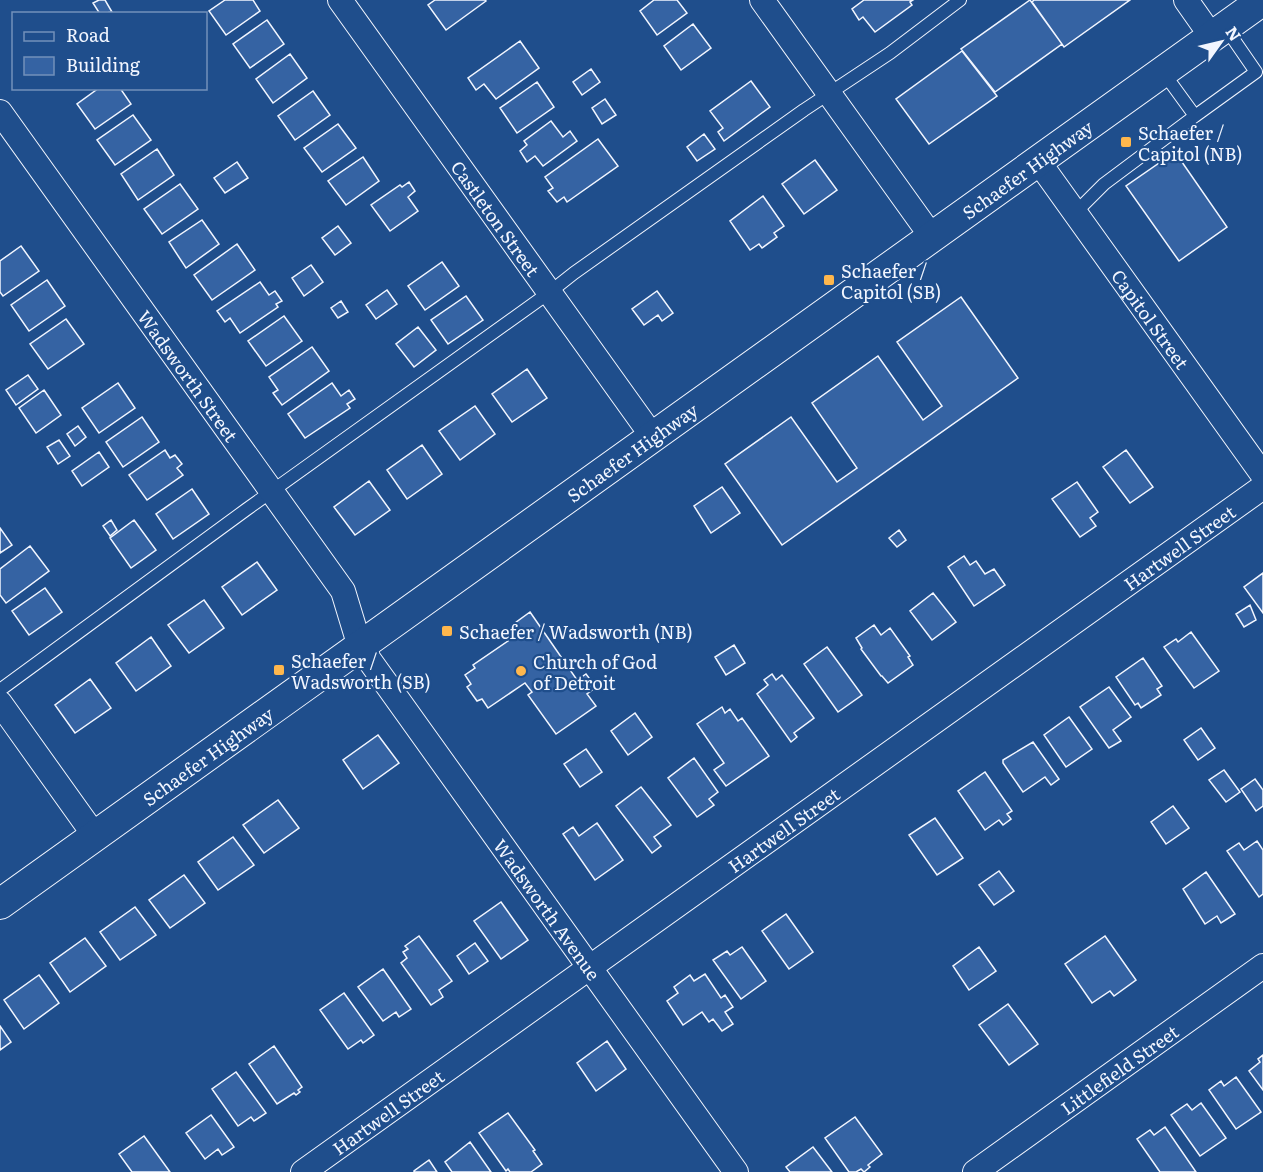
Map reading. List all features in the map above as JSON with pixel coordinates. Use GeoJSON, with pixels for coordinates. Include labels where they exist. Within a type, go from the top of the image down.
{"type":"FeatureCollection","features":[{"type":"Feature","properties":{"kind":"street","name":"Castleton Street"},"geometry":{"type":"LineString","coordinates":[[340,0],[653,437]]}},
{"type":"Feature","properties":{"kind":"street"},"geometry":{"type":"LineString","coordinates":[[762,0],[932,237]]}},
{"type":"Feature","properties":{"kind":"street"},"geometry":{"type":"LineString","coordinates":[[1186,0],[1218,32]]}},
{"type":"Feature","properties":{"kind":"street","name":"Schaefer Highway"},"geometry":{"type":"LineString","coordinates":[[0,904],[1263,0]]}},
{"type":"Feature","properties":{"kind":"street","name":"Wadsworth Street"},"geometry":{"type":"LineString","coordinates":[[0,112],[344,591],[360,647]]}},
{"type":"Feature","properties":{"kind":"street","name":"Capitol Street"},"geometry":{"type":"LineString","coordinates":[[1038,161],[1263,475]]}},
{"type":"Feature","properties":{"kind":"street","name":"Hartwell Street"},"geometry":{"type":"LineString","coordinates":[[303,1172],[1263,487]]}},
{"type":"Feature","properties":{"kind":"street","name":"Wadsworth Avenue"},"geometry":{"type":"LineString","coordinates":[[360,647],[736,1172]]}},
{"type":"Feature","properties":{"kind":"street"},"geometry":{"type":"LineString","coordinates":[[0,703],[94,836]]}},
{"type":"Feature","properties":{"kind":"street","name":"Littlefield Street"},"geometry":{"type":"LineString","coordinates":[[975,1172],[1263,966]]}},
{"type":"Feature","properties":{"kind":"lane"},"geometry":{"type":"LineString","coordinates":[[0,690],[272,490],[574,273],[829,93],[890,53],[960,0]]}},
{"type":"Feature","properties":{"kind":"lane"},"geometry":{"type":"LineString","coordinates":[[1075,213],[1104,184],[1256,72],[1218,32]]}},
{"type":"Feature","properties":{"kind":"lane"},"geometry":{"type":"LineString","coordinates":[[1163,72],[1195,116]]}},
{"type":"Feature","properties":{"kind":"building"},"geometry":{"type":"Polygon","coordinates":[[[105,0],[112,12],[99,12],[93,3],[105,0]]]}},
{"type":"Feature","properties":{"kind":"building"},"geometry":{"type":"Polygon","coordinates":[[[225,0],[253,0],[260,11],[226,35],[209,11],[225,0]]]}},
{"type":"Feature","properties":{"kind":"building"},"geometry":{"type":"Polygon","coordinates":[[[435,0],[486,1],[446,30],[428,5],[435,0]]]}},
{"type":"Feature","properties":{"kind":"building"},"geometry":{"type":"Polygon","coordinates":[[[654,0],[677,0],[687,13],[657,35],[640,11],[654,0]]]}},
{"type":"Feature","properties":{"kind":"building"},"geometry":{"type":"Polygon","coordinates":[[[864,0],[913,0],[910,2],[912,5],[875,32],[863,17],[859,20],[852,9],[864,0]]]}},
{"type":"Feature","properties":{"kind":"building"},"geometry":{"type":"Polygon","coordinates":[[[1030,0],[1062,44],[995,92],[961,49],[1030,0]]]}},
{"type":"Feature","properties":{"kind":"building"},"geometry":{"type":"Polygon","coordinates":[[[1034,0],[1130,0],[1064,47],[1032,2],[1034,0]]]}},
{"type":"Feature","properties":{"kind":"building"},"geometry":{"type":"Polygon","coordinates":[[[267,20],[284,44],[250,68],[233,44],[267,20]]]}},
{"type":"Feature","properties":{"kind":"building"},"geometry":{"type":"Polygon","coordinates":[[[693,24],[711,48],[681,70],[664,46],[693,24]]]}},
{"type":"Feature","properties":{"kind":"building"},"geometry":{"type":"Polygon","coordinates":[[[520,41],[539,68],[496,99],[484,84],[476,90],[468,78],[520,41]]]}},
{"type":"Feature","properties":{"kind":"building"},"geometry":{"type":"Polygon","coordinates":[[[962,51],[997,96],[929,144],[896,99],[962,51]]]}},
{"type":"Feature","properties":{"kind":"building"},"geometry":{"type":"Polygon","coordinates":[[[290,54],[307,78],[273,103],[256,79],[290,54]]]}},
{"type":"Feature","properties":{"kind":"building"},"geometry":{"type":"Polygon","coordinates":[[[591,69],[600,82],[582,95],[573,82],[591,69]]]}},
{"type":"Feature","properties":{"kind":"building"},"geometry":{"type":"Polygon","coordinates":[[[751,81],[770,107],[724,141],[718,132],[723,128],[710,111],[751,81]]]}},
{"type":"Feature","properties":{"kind":"building"},"geometry":{"type":"Polygon","coordinates":[[[537,82],[554,107],[517,133],[500,108],[537,82]]]}},
{"type":"Feature","properties":{"kind":"building"},"geometry":{"type":"Polygon","coordinates":[[[96,90],[121,90],[131,104],[95,129],[77,104],[96,90]]]}},
{"type":"Feature","properties":{"kind":"building"},"geometry":{"type":"Polygon","coordinates":[[[313,91],[330,115],[295,140],[278,116],[313,91]]]}},
{"type":"Feature","properties":{"kind":"building"},"geometry":{"type":"Polygon","coordinates":[[[605,99],[616,115],[602,124],[592,108],[605,99]]]}},
{"type":"Feature","properties":{"kind":"building"},"geometry":{"type":"Polygon","coordinates":[[[133,115],[151,140],[115,165],[97,140],[133,115]]]}},
{"type":"Feature","properties":{"kind":"building"},"geometry":{"type":"Polygon","coordinates":[[[551,121],[563,137],[570,131],[577,141],[543,166],[535,156],[527,162],[520,151],[527,145],[524,141],[551,121]]]}},
{"type":"Feature","properties":{"kind":"building"},"geometry":{"type":"Polygon","coordinates":[[[338,124],[356,148],[322,172],[304,148],[338,124]]]}},
{"type":"Feature","properties":{"kind":"building"},"geometry":{"type":"Polygon","coordinates":[[[704,134],[715,149],[697,161],[687,147],[704,134]]]}},
{"type":"Feature","properties":{"kind":"building"},"geometry":{"type":"Polygon","coordinates":[[[598,139],[618,166],[567,202],[564,197],[557,202],[548,191],[553,188],[545,177],[598,139]]]}},
{"type":"Feature","properties":{"kind":"building"},"geometry":{"type":"Polygon","coordinates":[[[157,149],[174,175],[138,200],[121,174],[157,149]]]}},
{"type":"Feature","properties":{"kind":"building"},"geometry":{"type":"Polygon","coordinates":[[[1175,152],[1227,227],[1179,261],[1126,186],[1175,152]]]}},
{"type":"Feature","properties":{"kind":"building"},"geometry":{"type":"Polygon","coordinates":[[[363,157],[379,181],[346,205],[328,181],[363,157]]]}},
{"type":"Feature","properties":{"kind":"building"},"geometry":{"type":"Polygon","coordinates":[[[815,160],[837,190],[804,214],[782,184],[815,160]]]}},
{"type":"Feature","properties":{"kind":"building"},"geometry":{"type":"Polygon","coordinates":[[[237,162],[248,178],[225,193],[214,178],[237,162]]]}},
{"type":"Feature","properties":{"kind":"building"},"geometry":{"type":"Polygon","coordinates":[[[409,182],[415,191],[408,197],[418,211],[390,231],[371,205],[400,185],[402,187],[409,182]]]}},
{"type":"Feature","properties":{"kind":"building"},"geometry":{"type":"Polygon","coordinates":[[[180,184],[198,209],[162,234],[144,209],[180,184]]]}},
{"type":"Feature","properties":{"kind":"building"},"geometry":{"type":"Polygon","coordinates":[[[763,196],[784,226],[774,233],[777,237],[762,248],[759,244],[750,250],[730,221],[763,196]]]}},
{"type":"Feature","properties":{"kind":"building"},"geometry":{"type":"Polygon","coordinates":[[[202,220],[219,244],[186,268],[169,242],[202,220]]]}},
{"type":"Feature","properties":{"kind":"building"},"geometry":{"type":"Polygon","coordinates":[[[338,226],[351,243],[335,255],[322,238],[338,226]]]}},
{"type":"Feature","properties":{"kind":"building"},"geometry":{"type":"Polygon","coordinates":[[[237,244],[255,270],[212,300],[194,275],[237,244]]]}},
{"type":"Feature","properties":{"kind":"building"},"geometry":{"type":"Polygon","coordinates":[[[21,246],[39,271],[3,296],[0,292],[0,261],[21,246]]]}},
{"type":"Feature","properties":{"kind":"building"},"geometry":{"type":"Polygon","coordinates":[[[442,262],[459,286],[425,310],[408,286],[442,262]]]}},
{"type":"Feature","properties":{"kind":"building"},"geometry":{"type":"Polygon","coordinates":[[[311,265],[323,282],[304,296],[292,278],[311,265]]]}},
{"type":"Feature","properties":{"kind":"building"},"geometry":{"type":"Polygon","coordinates":[[[47,280],[65,306],[29,331],[11,305],[47,280]]]}},
{"type":"Feature","properties":{"kind":"building"},"geometry":{"type":"Polygon","coordinates":[[[260,282],[269,295],[275,291],[282,301],[276,304],[278,307],[240,333],[230,318],[225,322],[217,311],[260,282]]]}},
{"type":"Feature","properties":{"kind":"building"},"geometry":{"type":"Polygon","coordinates":[[[387,290],[397,304],[376,319],[366,305],[387,290]]]}},
{"type":"Feature","properties":{"kind":"building"},"geometry":{"type":"Polygon","coordinates":[[[657,291],[673,313],[662,321],[658,315],[644,325],[632,309],[657,291]]]}},
{"type":"Feature","properties":{"kind":"building"},"geometry":{"type":"Polygon","coordinates":[[[466,296],[483,320],[448,344],[431,320],[466,296]]]}},
{"type":"Feature","properties":{"kind":"building"},"geometry":{"type":"Polygon","coordinates":[[[961,297],[1018,378],[782,545],[725,464],[791,417],[837,482],[857,468],[812,403],[878,356],[923,420],[942,406],[897,342],[961,297]]]}},
{"type":"Feature","properties":{"kind":"building"},"geometry":{"type":"Polygon","coordinates":[[[341,301],[348,312],[338,318],[331,308],[341,301]]]}},
{"type":"Feature","properties":{"kind":"building"},"geometry":{"type":"Polygon","coordinates":[[[284,316],[302,341],[266,366],[248,341],[284,316]]]}},
{"type":"Feature","properties":{"kind":"building"},"geometry":{"type":"Polygon","coordinates":[[[66,319],[84,344],[48,369],[30,344],[66,319]]]}},
{"type":"Feature","properties":{"kind":"building"},"geometry":{"type":"Polygon","coordinates":[[[418,327],[436,350],[414,367],[396,344],[418,327]]]}},
{"type":"Feature","properties":{"kind":"building"},"geometry":{"type":"Polygon","coordinates":[[[312,347],[329,371],[282,405],[273,393],[278,390],[269,377],[312,347]]]}},
{"type":"Feature","properties":{"kind":"building"},"geometry":{"type":"Polygon","coordinates":[[[527,369],[547,398],[512,422],[492,394],[527,369]]]}},
{"type":"Feature","properties":{"kind":"building"},"geometry":{"type":"Polygon","coordinates":[[[28,375],[38,389],[16,405],[6,390],[28,375]]]}},
{"type":"Feature","properties":{"kind":"building"},"geometry":{"type":"Polygon","coordinates":[[[118,383],[135,408],[99,433],[82,408],[118,383]]]}},
{"type":"Feature","properties":{"kind":"building"},"geometry":{"type":"Polygon","coordinates":[[[332,383],[341,396],[349,390],[355,399],[347,404],[350,408],[305,438],[288,414],[332,383]]]}},
{"type":"Feature","properties":{"kind":"building"},"geometry":{"type":"Polygon","coordinates":[[[44,390],[61,415],[36,433],[19,408],[44,390]]]}},
{"type":"Feature","properties":{"kind":"building"},"geometry":{"type":"Polygon","coordinates":[[[475,406],[495,434],[460,460],[439,431],[475,406]]]}},
{"type":"Feature","properties":{"kind":"building"},"geometry":{"type":"Polygon","coordinates":[[[142,417],[159,442],[123,467],[106,442],[142,417]]]}},
{"type":"Feature","properties":{"kind":"building"},"geometry":{"type":"Polygon","coordinates":[[[78,426],[86,437],[75,446],[67,434],[78,426]]]}},
{"type":"Feature","properties":{"kind":"building"},"geometry":{"type":"Polygon","coordinates":[[[59,440],[70,456],[58,464],[47,447],[59,440]]]}},
{"type":"Feature","properties":{"kind":"building"},"geometry":{"type":"Polygon","coordinates":[[[422,445],[442,474],[407,499],[387,470],[422,445]]]}},
{"type":"Feature","properties":{"kind":"building"},"geometry":{"type":"Polygon","coordinates":[[[165,450],[170,458],[175,455],[182,464],[177,468],[183,475],[147,500],[129,475],[165,450]]]}},
{"type":"Feature","properties":{"kind":"building"},"geometry":{"type":"Polygon","coordinates":[[[1126,450],[1153,487],[1130,503],[1103,467],[1126,450]]]}},
{"type":"Feature","properties":{"kind":"building"},"geometry":{"type":"Polygon","coordinates":[[[99,452],[109,467],[82,486],[72,471],[99,452]]]}},
{"type":"Feature","properties":{"kind":"building"},"geometry":{"type":"Polygon","coordinates":[[[369,481],[390,510],[355,535],[334,507],[369,481]]]}},
{"type":"Feature","properties":{"kind":"building"},"geometry":{"type":"Polygon","coordinates":[[[1077,482],[1098,512],[1090,518],[1096,526],[1080,537],[1052,499],[1077,482]]]}},
{"type":"Feature","properties":{"kind":"building"},"geometry":{"type":"Polygon","coordinates":[[[722,487],[740,513],[711,533],[694,506],[722,487]]]}},
{"type":"Feature","properties":{"kind":"building"},"geometry":{"type":"Polygon","coordinates":[[[192,489],[209,514],[173,539],[156,514],[192,489]]]}},
{"type":"Feature","properties":{"kind":"building"},"geometry":{"type":"Polygon","coordinates":[[[111,520],[117,530],[110,536],[103,526],[111,520]]]}},
{"type":"Feature","properties":{"kind":"building"},"geometry":{"type":"Polygon","coordinates":[[[134,520],[156,550],[131,568],[110,538],[134,520]]]}},
{"type":"Feature","properties":{"kind":"building"},"geometry":{"type":"Polygon","coordinates":[[[0,528],[12,545],[0,553],[0,528]]]}},
{"type":"Feature","properties":{"kind":"building"},"geometry":{"type":"Polygon","coordinates":[[[899,530],[906,540],[897,547],[889,538],[899,530]]]}},
{"type":"Feature","properties":{"kind":"building"},"geometry":{"type":"Polygon","coordinates":[[[30,546],[49,571],[6,603],[0,595],[0,569],[30,546]]]}},
{"type":"Feature","properties":{"kind":"building"},"geometry":{"type":"Polygon","coordinates":[[[964,556],[970,565],[976,561],[985,574],[994,569],[1005,585],[974,606],[948,567],[964,556]]]}},
{"type":"Feature","properties":{"kind":"building"},"geometry":{"type":"Polygon","coordinates":[[[257,562],[277,590],[242,615],[222,587],[257,562]]]}},
{"type":"Feature","properties":{"kind":"building"},"geometry":{"type":"Polygon","coordinates":[[[1263,573],[1263,613],[1244,587],[1263,573]]]}},
{"type":"Feature","properties":{"kind":"building"},"geometry":{"type":"Polygon","coordinates":[[[45,588],[62,612],[29,635],[12,611],[45,588]]]}},
{"type":"Feature","properties":{"kind":"building"},"geometry":{"type":"Polygon","coordinates":[[[933,593],[956,622],[932,640],[910,611],[933,593]]]}},
{"type":"Feature","properties":{"kind":"building"},"geometry":{"type":"Polygon","coordinates":[[[204,600],[224,628],[189,653],[168,625],[204,600]]]}},
{"type":"Feature","properties":{"kind":"building"},"geometry":{"type":"Polygon","coordinates":[[[1250,605],[1256,620],[1244,627],[1236,614],[1250,605]]]}},
{"type":"Feature","properties":{"kind":"building","name":"Church of God of Detroit"},"geometry":{"type":"Polygon","coordinates":[[[530,612],[577,680],[586,674],[596,687],[587,694],[596,706],[556,734],[528,695],[532,692],[525,683],[488,708],[482,699],[477,701],[467,687],[471,684],[465,675],[475,668],[473,665],[521,632],[515,623],[530,612]]]}},
{"type":"Feature","properties":{"kind":"building"},"geometry":{"type":"Polygon","coordinates":[[[874,625],[881,635],[890,628],[910,656],[908,657],[913,665],[888,683],[861,649],[856,638],[874,625]]]}},
{"type":"Feature","properties":{"kind":"building"},"geometry":{"type":"Polygon","coordinates":[[[1191,632],[1219,671],[1194,688],[1164,647],[1176,639],[1178,642],[1191,632]]]}},
{"type":"Feature","properties":{"kind":"building"},"geometry":{"type":"Polygon","coordinates":[[[151,637],[171,666],[136,691],[116,663],[151,637]]]}},
{"type":"Feature","properties":{"kind":"building"},"geometry":{"type":"Polygon","coordinates":[[[734,645],[745,663],[726,675],[715,657],[734,645]]]}},
{"type":"Feature","properties":{"kind":"building"},"geometry":{"type":"Polygon","coordinates":[[[827,647],[862,695],[838,712],[804,664],[827,647]]]}},
{"type":"Feature","properties":{"kind":"building"},"geometry":{"type":"Polygon","coordinates":[[[1143,658],[1162,686],[1157,689],[1161,695],[1141,708],[1138,703],[1135,705],[1116,677],[1143,658]]]}},
{"type":"Feature","properties":{"kind":"building"},"geometry":{"type":"Polygon","coordinates":[[[772,674],[776,680],[782,675],[814,718],[794,733],[797,737],[791,742],[757,694],[768,685],[764,680],[772,674]]]}},
{"type":"Feature","properties":{"kind":"building"},"geometry":{"type":"Polygon","coordinates":[[[90,679],[111,708],[75,733],[55,705],[90,679]]]}},
{"type":"Feature","properties":{"kind":"building"},"geometry":{"type":"Polygon","coordinates":[[[1109,687],[1131,717],[1113,730],[1121,741],[1109,748],[1080,707],[1109,687]]]}},
{"type":"Feature","properties":{"kind":"building"},"geometry":{"type":"Polygon","coordinates":[[[722,707],[725,713],[730,709],[738,721],[742,718],[769,756],[726,786],[714,770],[724,763],[697,724],[722,707]]]}},
{"type":"Feature","properties":{"kind":"building"},"geometry":{"type":"Polygon","coordinates":[[[635,713],[652,737],[628,755],[611,731],[635,713]]]}},
{"type":"Feature","properties":{"kind":"building"},"geometry":{"type":"Polygon","coordinates":[[[1069,717],[1092,749],[1066,767],[1044,735],[1069,717]]]}},
{"type":"Feature","properties":{"kind":"building"},"geometry":{"type":"Polygon","coordinates":[[[1201,728],[1215,748],[1198,760],[1184,740],[1201,728]]]}},
{"type":"Feature","properties":{"kind":"building"},"geometry":{"type":"Polygon","coordinates":[[[378,735],[399,763],[363,789],[343,760],[378,735]]]}},
{"type":"Feature","properties":{"kind":"building"},"geometry":{"type":"Polygon","coordinates":[[[1033,742],[1059,779],[1051,785],[1045,777],[1023,792],[1003,760],[1033,742]]]}},
{"type":"Feature","properties":{"kind":"building"},"geometry":{"type":"Polygon","coordinates":[[[586,749],[602,772],[580,787],[564,764],[586,749]]]}},
{"type":"Feature","properties":{"kind":"building"},"geometry":{"type":"Polygon","coordinates":[[[694,758],[718,792],[709,799],[714,805],[697,817],[668,778],[694,758]]]}},
{"type":"Feature","properties":{"kind":"building"},"geometry":{"type":"Polygon","coordinates":[[[1224,770],[1240,792],[1226,802],[1209,780],[1224,770]]]}},
{"type":"Feature","properties":{"kind":"building"},"geometry":{"type":"Polygon","coordinates":[[[985,772],[1012,811],[1007,814],[1011,819],[1003,825],[999,820],[985,830],[958,791],[985,772]]]}},
{"type":"Feature","properties":{"kind":"building"},"geometry":{"type":"Polygon","coordinates":[[[1255,779],[1263,790],[1263,806],[1256,811],[1241,789],[1255,779]]]}},
{"type":"Feature","properties":{"kind":"building"},"geometry":{"type":"Polygon","coordinates":[[[641,787],[671,825],[654,837],[661,846],[652,853],[616,806],[641,787]]]}},
{"type":"Feature","properties":{"kind":"building"},"geometry":{"type":"Polygon","coordinates":[[[278,800],[299,828],[264,853],[243,825],[278,800]]]}},
{"type":"Feature","properties":{"kind":"building"},"geometry":{"type":"Polygon","coordinates":[[[1173,806],[1189,828],[1166,844],[1151,822],[1173,806]]]}},
{"type":"Feature","properties":{"kind":"building"},"geometry":{"type":"Polygon","coordinates":[[[935,818],[963,858],[937,875],[909,835],[935,818]]]}},
{"type":"Feature","properties":{"kind":"building"},"geometry":{"type":"Polygon","coordinates":[[[597,823],[623,860],[595,880],[563,834],[573,827],[579,836],[597,823]]]}},
{"type":"Feature","properties":{"kind":"building"},"geometry":{"type":"Polygon","coordinates":[[[233,837],[254,865],[218,890],[198,862],[233,837]]]}},
{"type":"Feature","properties":{"kind":"building"},"geometry":{"type":"Polygon","coordinates":[[[1257,841],[1263,850],[1263,894],[1259,897],[1227,851],[1239,843],[1244,850],[1257,841]]]}},
{"type":"Feature","properties":{"kind":"building"},"geometry":{"type":"Polygon","coordinates":[[[999,871],[1014,891],[994,905],[979,885],[999,871]]]}},
{"type":"Feature","properties":{"kind":"building"},"geometry":{"type":"Polygon","coordinates":[[[1206,872],[1235,914],[1221,923],[1217,916],[1205,924],[1183,889],[1206,872]]]}},
{"type":"Feature","properties":{"kind":"building"},"geometry":{"type":"Polygon","coordinates":[[[184,875],[205,903],[170,928],[149,900],[184,875]]]}},
{"type":"Feature","properties":{"kind":"building"},"geometry":{"type":"Polygon","coordinates":[[[501,902],[528,940],[501,959],[474,921],[501,902]]]}},
{"type":"Feature","properties":{"kind":"building"},"geometry":{"type":"Polygon","coordinates":[[[135,907],[156,935],[120,960],[100,932],[135,907]]]}},
{"type":"Feature","properties":{"kind":"building"},"geometry":{"type":"Polygon","coordinates":[[[786,914],[813,952],[789,969],[762,931],[786,914]]]}},
{"type":"Feature","properties":{"kind":"building"},"geometry":{"type":"Polygon","coordinates":[[[419,936],[452,981],[439,990],[443,997],[431,1005],[401,963],[407,958],[403,952],[408,949],[405,946],[419,936]]]}},
{"type":"Feature","properties":{"kind":"building"},"geometry":{"type":"Polygon","coordinates":[[[1105,936],[1136,980],[1114,996],[1110,991],[1092,1003],[1065,964],[1105,936]]]}},
{"type":"Feature","properties":{"kind":"building"},"geometry":{"type":"Polygon","coordinates":[[[85,938],[106,966],[70,992],[50,963],[85,938]]]}},
{"type":"Feature","properties":{"kind":"building"},"geometry":{"type":"Polygon","coordinates":[[[475,943],[488,961],[469,974],[457,956],[475,943]]]}},
{"type":"Feature","properties":{"kind":"building"},"geometry":{"type":"Polygon","coordinates":[[[742,947],[766,981],[741,999],[713,960],[727,951],[730,955],[742,947]]]}},
{"type":"Feature","properties":{"kind":"building"},"geometry":{"type":"Polygon","coordinates":[[[979,947],[996,971],[969,990],[953,966],[979,947]]]}},
{"type":"Feature","properties":{"kind":"building"},"geometry":{"type":"Polygon","coordinates":[[[383,969],[411,1009],[399,1017],[396,1012],[383,1021],[358,987],[383,969]]]}},
{"type":"Feature","properties":{"kind":"building"},"geometry":{"type":"Polygon","coordinates":[[[705,974],[721,998],[725,995],[733,1007],[725,1012],[733,1024],[722,1031],[713,1019],[709,1022],[702,1012],[683,1025],[667,1001],[678,993],[674,987],[690,975],[694,981],[705,974]]]}},
{"type":"Feature","properties":{"kind":"building"},"geometry":{"type":"Polygon","coordinates":[[[39,975],[59,1003],[24,1029],[4,1000],[39,975]]]}},
{"type":"Feature","properties":{"kind":"building"},"geometry":{"type":"Polygon","coordinates":[[[344,993],[374,1035],[363,1043],[361,1040],[348,1049],[320,1010],[344,993]]]}},
{"type":"Feature","properties":{"kind":"building"},"geometry":{"type":"Polygon","coordinates":[[[1008,1004],[1038,1044],[1009,1065],[979,1025],[1008,1004]]]}},
{"type":"Feature","properties":{"kind":"building"},"geometry":{"type":"Polygon","coordinates":[[[0,1026],[11,1042],[0,1050],[0,1026]]]}},
{"type":"Feature","properties":{"kind":"building"},"geometry":{"type":"Polygon","coordinates":[[[607,1041],[626,1069],[596,1091],[577,1063],[607,1041]]]}},
{"type":"Feature","properties":{"kind":"building"},"geometry":{"type":"Polygon","coordinates":[[[274,1046],[302,1087],[296,1095],[294,1093],[277,1104],[249,1064],[274,1046]]]}},
{"type":"Feature","properties":{"kind":"building"},"geometry":{"type":"Polygon","coordinates":[[[1263,1055],[1263,1090],[1249,1071],[1260,1062],[1258,1059],[1263,1055]]]}},
{"type":"Feature","properties":{"kind":"building"},"geometry":{"type":"Polygon","coordinates":[[[236,1072],[266,1113],[254,1121],[251,1117],[238,1126],[212,1089],[236,1072]]]}},
{"type":"Feature","properties":{"kind":"building"},"geometry":{"type":"Polygon","coordinates":[[[1236,1077],[1261,1112],[1236,1129],[1209,1090],[1221,1081],[1224,1086],[1236,1077]]]}},
{"type":"Feature","properties":{"kind":"building"},"geometry":{"type":"Polygon","coordinates":[[[1201,1103],[1226,1138],[1200,1156],[1171,1115],[1187,1104],[1192,1110],[1201,1103]]]}},
{"type":"Feature","properties":{"kind":"building"},"geometry":{"type":"Polygon","coordinates":[[[508,1113],[535,1150],[533,1151],[542,1164],[531,1172],[510,1172],[508,1169],[506,1171],[479,1133],[508,1113]]]}},
{"type":"Feature","properties":{"kind":"building"},"geometry":{"type":"Polygon","coordinates":[[[211,1115],[234,1147],[222,1155],[218,1149],[205,1159],[186,1133],[211,1115]]]}},
{"type":"Feature","properties":{"kind":"building"},"geometry":{"type":"Polygon","coordinates":[[[855,1117],[882,1154],[868,1165],[870,1167],[864,1172],[861,1169],[849,1172],[825,1138],[855,1117]]]}},
{"type":"Feature","properties":{"kind":"building"},"geometry":{"type":"Polygon","coordinates":[[[1165,1127],[1196,1172],[1160,1172],[1137,1139],[1150,1130],[1154,1135],[1165,1127]]]}},
{"type":"Feature","properties":{"kind":"building"},"geometry":{"type":"Polygon","coordinates":[[[144,1136],[170,1172],[132,1172],[119,1154],[144,1136]]]}},
{"type":"Feature","properties":{"kind":"building"},"geometry":{"type":"Polygon","coordinates":[[[470,1142],[491,1172],[452,1172],[445,1162],[470,1142]]]}},
{"type":"Feature","properties":{"kind":"building"},"geometry":{"type":"Polygon","coordinates":[[[813,1147],[832,1172],[790,1172],[786,1167],[813,1147]]]}},
{"type":"Feature","properties":{"kind":"building"},"geometry":{"type":"Polygon","coordinates":[[[429,1160],[437,1172],[414,1172],[414,1171],[429,1160]]]}},
{"type":"Feature","properties":{"kind":"place","name":"Schaefer / Capitol (NB)"},"geometry":{"type":"Point","coordinates":[1126,142]}},
{"type":"Feature","properties":{"kind":"place","name":"Schaefer / Capitol (SB)"},"geometry":{"type":"Point","coordinates":[829,280]}},
{"type":"Feature","properties":{"kind":"place","name":"Schaefer / Wadsworth (NB)"},"geometry":{"type":"Point","coordinates":[447,631]}},
{"type":"Feature","properties":{"kind":"place","name":"Schaefer / Wadsworth (SB)"},"geometry":{"type":"Point","coordinates":[279,670]}},
{"type":"Feature","properties":{"kind":"place","name":"Church of God of Detroit"},"geometry":{"type":"Point","coordinates":[521,671]}}]}
